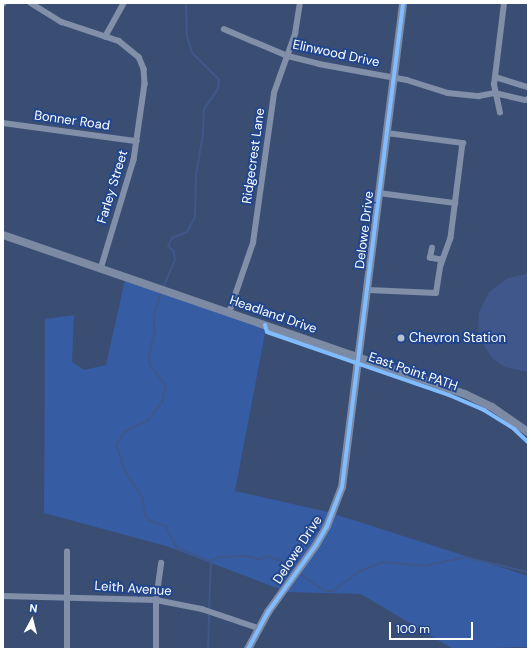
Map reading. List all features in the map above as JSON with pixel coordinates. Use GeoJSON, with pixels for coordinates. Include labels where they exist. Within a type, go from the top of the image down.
{"type":"FeatureCollection","features":[{"type":"Feature","properties":{"kind":"street","name":"Farley Street"},"geometry":{"type":"LineString","coordinates":[[31,3],[62,22],[129,47],[139,57],[145,76],[131,175],[101,268]]}},
{"type":"Feature","properties":{"kind":"street"},"geometry":{"type":"LineString","coordinates":[[105,37],[124,3]]}},
{"type":"Feature","properties":{"kind":"street","name":"Ridgecrest Lane"},"geometry":{"type":"LineString","coordinates":[[229,313],[252,243],[274,93],[296,34],[300,3]]}},
{"type":"Feature","properties":{"kind":"street","name":"Delowe Drive"},"geometry":{"type":"LineString","coordinates":[[248,649],[258,628],[316,545],[336,507],[346,468],[403,3]]}},
{"type":"Feature","properties":{"kind":"street"},"geometry":{"type":"LineString","coordinates":[[500,113],[495,93],[495,77],[504,3]]}},
{"type":"Feature","properties":{"kind":"street","name":"Elinwood Drive"},"geometry":{"type":"LineString","coordinates":[[224,28],[288,56],[394,77],[448,93],[479,96],[495,93]]}},
{"type":"Feature","properties":{"kind":"street"},"geometry":{"type":"LineString","coordinates":[[495,77],[528,87]]}},
{"type":"Feature","properties":{"kind":"street"},"geometry":{"type":"LineString","coordinates":[[495,93],[525,100],[528,99]]}},
{"type":"Feature","properties":{"kind":"street","name":"Bonner Road"},"geometry":{"type":"LineString","coordinates":[[3,123],[137,141]]}},
{"type":"Feature","properties":{"kind":"street"},"geometry":{"type":"LineString","coordinates":[[368,290],[436,293],[441,264],[449,250],[463,143],[387,133]]}},
{"type":"Feature","properties":{"kind":"street"},"geometry":{"type":"LineString","coordinates":[[380,194],[455,203]]}},
{"type":"Feature","properties":{"kind":"street","name":"Headland Drive"},"geometry":{"type":"LineString","coordinates":[[3,235],[465,394],[492,407],[528,432]]}},
{"type":"Feature","properties":{"kind":"street"},"geometry":{"type":"LineString","coordinates":[[432,248],[430,258],[441,260],[441,264]]}},
{"type":"Feature","properties":{"kind":"street"},"geometry":{"type":"LineString","coordinates":[[67,552],[67,649]]}},
{"type":"Feature","properties":{"kind":"street"},"geometry":{"type":"LineString","coordinates":[[156,649],[156,600],[162,562]]}},
{"type":"Feature","properties":{"kind":"street","name":"Leith Avenue"},"geometry":{"type":"LineString","coordinates":[[3,596],[156,600],[202,609],[258,628]]}},
{"type":"Feature","properties":{"kind":"shaded area"},"geometry":{"type":"Polygon","coordinates":[[[528,274],[527,372],[505,367],[493,359],[481,341],[478,326],[479,312],[489,292],[508,278],[528,274]]]}},
{"type":"Feature","properties":{"kind":"shaded area"},"geometry":{"type":"Polygon","coordinates":[[[125,280],[266,328],[235,491],[328,512],[528,576],[528,647],[453,649],[361,594],[288,592],[166,546],[44,513],[45,319],[74,315],[72,362],[84,370],[106,365],[125,280]]]}},
{"type":"Feature","properties":{"kind":"waterway"},"geometry":{"type":"LineString","coordinates":[[164,286],[175,260],[174,252],[168,246],[172,238],[187,232],[195,217],[196,175],[203,134],[204,109],[218,89],[219,80],[192,53],[187,37],[186,3]]}},
{"type":"Feature","properties":{"kind":"waterway"},"geometry":{"type":"LineString","coordinates":[[162,292],[154,315],[155,333],[149,357],[151,366],[166,385],[163,402],[148,421],[125,432],[117,446],[125,470],[143,498],[145,514],[150,521],[166,526],[177,548],[211,561]]}},
{"type":"Feature","properties":{"kind":"waterway"},"geometry":{"type":"LineString","coordinates":[[211,561],[219,557],[244,556],[260,559],[268,556],[284,562],[295,570]]}},
{"type":"Feature","properties":{"kind":"waterway"},"geometry":{"type":"LineString","coordinates":[[300,574],[325,591],[333,591],[360,571],[383,562],[425,566],[465,557],[528,572]]}},
{"type":"Feature","properties":{"kind":"waterway"},"geometry":{"type":"LineString","coordinates":[[209,609],[211,561]]}},
{"type":"Feature","properties":{"kind":"waterway"},"geometry":{"type":"LineString","coordinates":[[208,649],[209,613]]}},
{"type":"Feature","properties":{"kind":"cycle path"},"geometry":{"type":"LineString","coordinates":[[248,649],[268,612],[316,545],[327,526],[342,487],[403,3]]}},
{"type":"Feature","properties":{"kind":"cycle path","name":"East Point PATH"},"geometry":{"type":"LineString","coordinates":[[265,325],[267,332],[449,395],[484,410],[514,429],[528,442]]}},
{"type":"Feature","properties":{"kind":"place","name":"Chevron Station"},"geometry":{"type":"Point","coordinates":[401,338]}}]}
